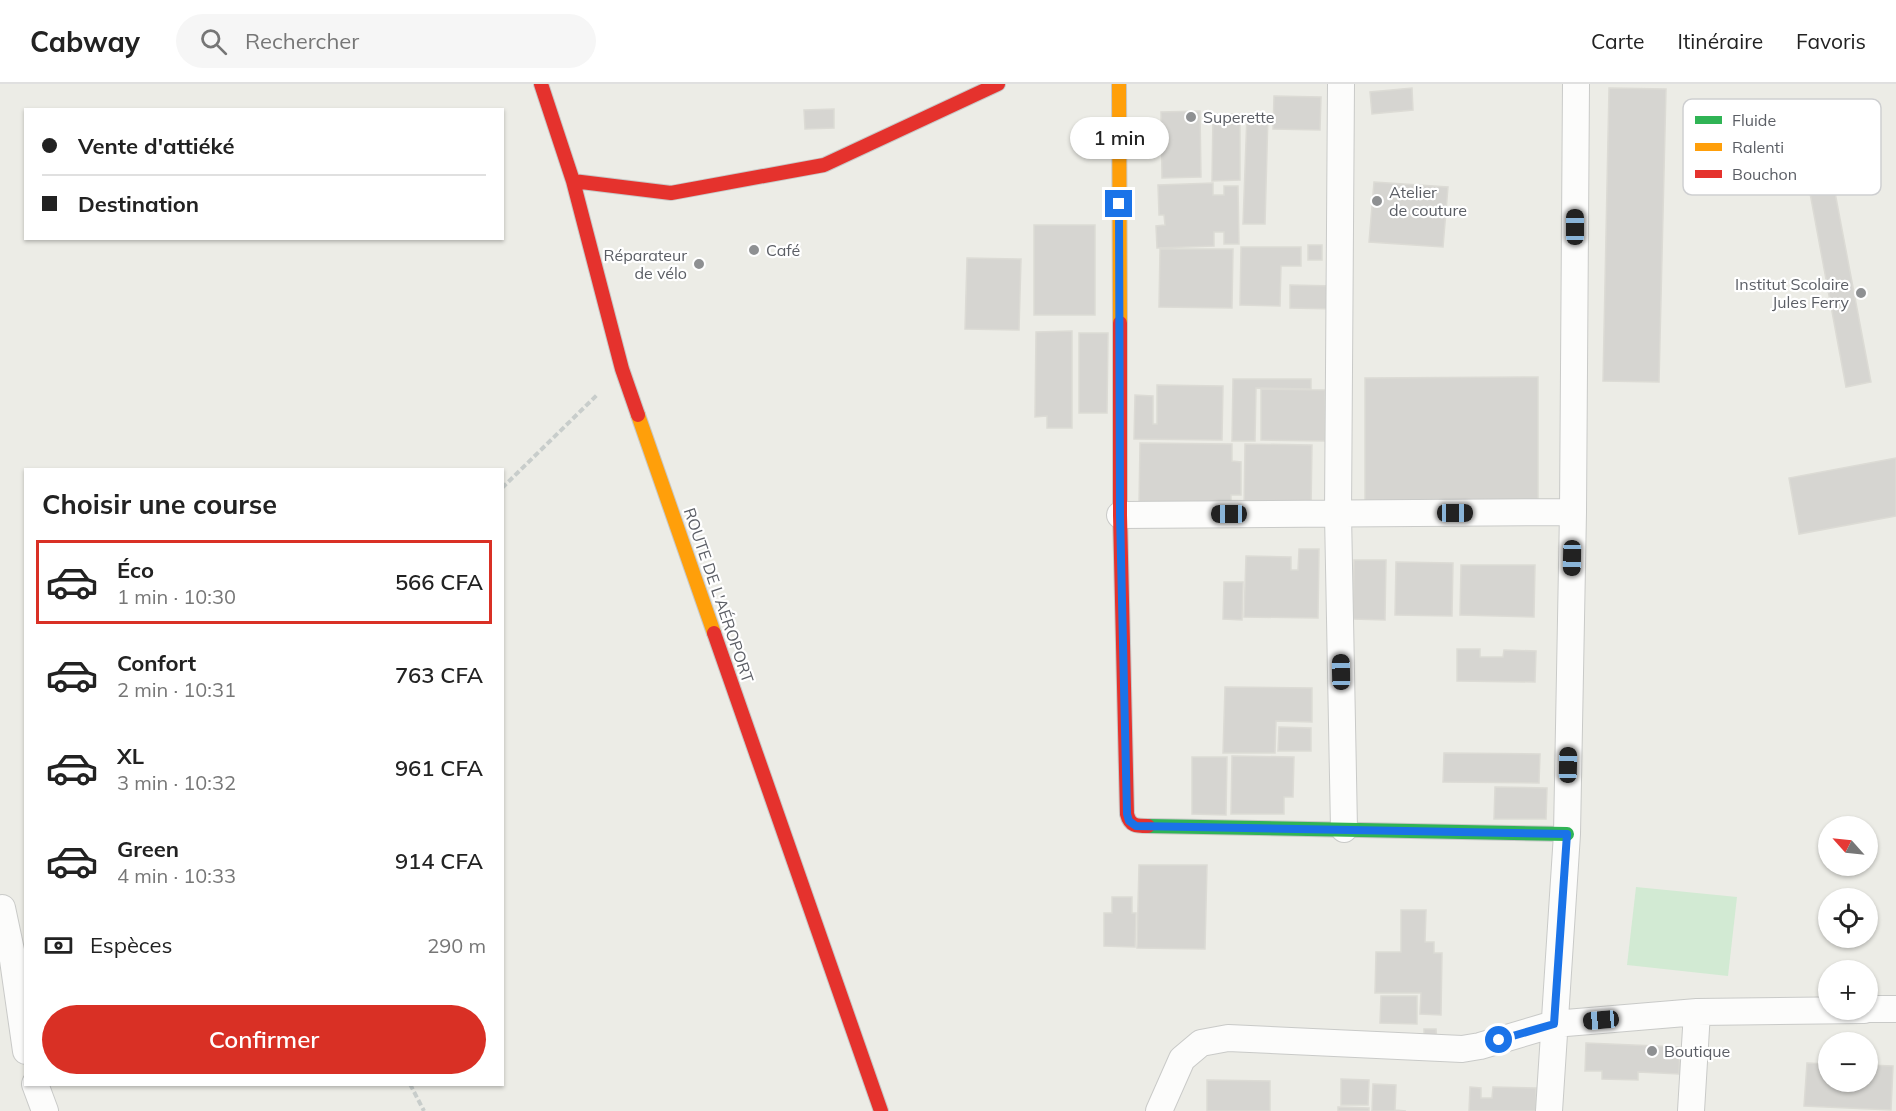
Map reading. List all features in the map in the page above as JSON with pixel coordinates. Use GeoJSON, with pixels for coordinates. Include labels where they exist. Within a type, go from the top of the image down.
{"type":"FeatureCollection","features":[{"type":"Feature","properties":{"kind":"street","name":"ROUTE DE L'AÉROPORT"},"geometry":{"type":"LineString","coordinates":[[541,84],[573,181],[622,369],[881,1111]]}},
{"type":"Feature","properties":{"kind":"street"},"geometry":{"type":"LineString","coordinates":[[573,181],[671,193],[824,165],[998,84]]}},
{"type":"Feature","properties":{"kind":"street"},"geometry":{"type":"LineString","coordinates":[[1119,84],[1120,515],[1129,821],[1136,826],[1567,834]]}},
{"type":"Feature","properties":{"kind":"street"},"geometry":{"type":"LineString","coordinates":[[1341,84],[1338,514],[1344,829]]}},
{"type":"Feature","properties":{"kind":"street"},"geometry":{"type":"LineString","coordinates":[[1549,1111],[1567,834],[1573,512],[1576,84]]}},
{"type":"Feature","properties":{"kind":"street"},"geometry":{"type":"LineString","coordinates":[[1120,515],[1573,512]]}},
{"type":"Feature","properties":{"kind":"street"},"geometry":{"type":"LineString","coordinates":[[2,908],[13,960],[24,1037]]}},
{"type":"Feature","properties":{"kind":"street"},"geometry":{"type":"LineString","coordinates":[[1878,1010],[1896,1009]]}},
{"type":"Feature","properties":{"kind":"street"},"geometry":{"type":"LineString","coordinates":[[1159,1111],[1182,1059],[1201,1043],[1228,1038],[1462,1049],[1480,1046],[1554,1024],[1696,1012],[1818,1011]]}},
{"type":"Feature","properties":{"kind":"street"},"geometry":{"type":"LineString","coordinates":[[1691,1111],[1696,1012]]}},
{"type":"Feature","properties":{"kind":"street"},"geometry":{"type":"LineString","coordinates":[[36,1086],[45,1111]]}},
{"type":"Feature","properties":{"kind":"path"},"geometry":{"type":"LineString","coordinates":[[504,486],[622,369]]}},
{"type":"Feature","properties":{"kind":"path"},"geometry":{"type":"LineString","coordinates":[[411,1086],[424,1111]]}},
{"type":"Feature","properties":{"kind":"green space"},"geometry":{"type":"Polygon","coordinates":[[[1636,887],[1737,897],[1728,976],[1627,965],[1636,887]]]}},
{"type":"Feature","properties":{"kind":"building"},"geometry":{"type":"Polygon","coordinates":[[[1412,88],[1413,110],[1372,114],[1370,92],[1412,88]]]}},
{"type":"Feature","properties":{"kind":"building"},"geometry":{"type":"Polygon","coordinates":[[[1609,88],[1666,89],[1659,382],[1603,381],[1609,88]]]}},
{"type":"Feature","properties":{"kind":"building"},"geometry":{"type":"Polygon","coordinates":[[[1274,96],[1321,97],[1320,130],[1273,129],[1274,96]]]}},
{"type":"Feature","properties":{"kind":"building"},"geometry":{"type":"Polygon","coordinates":[[[834,109],[834,128],[805,129],[804,110],[834,109]]]}},
{"type":"Feature","properties":{"kind":"building"},"geometry":{"type":"Polygon","coordinates":[[[1200,111],[1201,177],[1162,178],[1161,112],[1200,111]]]}},
{"type":"Feature","properties":{"kind":"building"},"geometry":{"type":"Polygon","coordinates":[[[1213,114],[1240,114],[1240,180],[1212,181],[1213,114]]]}},
{"type":"Feature","properties":{"kind":"building"},"geometry":{"type":"Polygon","coordinates":[[[1247,114],[1268,115],[1265,224],[1243,224],[1247,114]]]}},
{"type":"Feature","properties":{"kind":"building"},"geometry":{"type":"Polygon","coordinates":[[[1374,182],[1448,187],[1443,247],[1369,242],[1374,182]]]}},
{"type":"Feature","properties":{"kind":"building"},"geometry":{"type":"Polygon","coordinates":[[[1213,183],[1213,195],[1224,195],[1224,186],[1238,186],[1239,244],[1224,244],[1224,232],[1214,232],[1214,246],[1157,248],[1156,226],[1165,225],[1164,215],[1159,215],[1158,185],[1213,183]]]}},
{"type":"Feature","properties":{"kind":"building"},"geometry":{"type":"Polygon","coordinates":[[[1810,195],[1835,195],[1871,382],[1846,387],[1810,195]]]}},
{"type":"Feature","properties":{"kind":"building"},"geometry":{"type":"Polygon","coordinates":[[[1034,225],[1095,225],[1095,315],[1034,315],[1034,225]]]}},
{"type":"Feature","properties":{"kind":"building"},"geometry":{"type":"Polygon","coordinates":[[[1308,245],[1322,245],[1322,260],[1308,260],[1308,245]]]}},
{"type":"Feature","properties":{"kind":"building"},"geometry":{"type":"Polygon","coordinates":[[[1241,247],[1301,247],[1301,266],[1281,266],[1280,306],[1240,305],[1241,247]]]}},
{"type":"Feature","properties":{"kind":"building"},"geometry":{"type":"Polygon","coordinates":[[[1160,249],[1233,249],[1232,308],[1159,307],[1160,249]]]}},
{"type":"Feature","properties":{"kind":"building"},"geometry":{"type":"Polygon","coordinates":[[[967,258],[1021,259],[1019,330],[965,329],[967,258]]]}},
{"type":"Feature","properties":{"kind":"building"},"geometry":{"type":"Polygon","coordinates":[[[1290,285],[1336,286],[1336,309],[1290,308],[1290,285]]]}},
{"type":"Feature","properties":{"kind":"building"},"geometry":{"type":"Polygon","coordinates":[[[1072,331],[1072,428],[1047,428],[1047,416],[1035,417],[1036,332],[1072,331]]]}},
{"type":"Feature","properties":{"kind":"building"},"geometry":{"type":"Polygon","coordinates":[[[1079,333],[1108,333],[1107,413],[1079,413],[1079,333]]]}},
{"type":"Feature","properties":{"kind":"building"},"geometry":{"type":"Polygon","coordinates":[[[1538,377],[1538,508],[1365,509],[1365,378],[1538,377]]]}},
{"type":"Feature","properties":{"kind":"building"},"geometry":{"type":"Polygon","coordinates":[[[1233,379],[1311,379],[1311,389],[1256,388],[1255,441],[1232,441],[1233,379]]]}},
{"type":"Feature","properties":{"kind":"building"},"geometry":{"type":"Polygon","coordinates":[[[1157,385],[1223,386],[1222,440],[1134,439],[1135,395],[1153,396],[1153,424],[1157,424],[1157,385]]]}},
{"type":"Feature","properties":{"kind":"building"},"geometry":{"type":"Polygon","coordinates":[[[1261,389],[1325,390],[1325,441],[1261,440],[1261,389]]]}},
{"type":"Feature","properties":{"kind":"building"},"geometry":{"type":"Polygon","coordinates":[[[1140,443],[1232,444],[1232,461],[1241,462],[1241,495],[1231,495],[1231,506],[1139,505],[1140,443]]]}},
{"type":"Feature","properties":{"kind":"building"},"geometry":{"type":"Polygon","coordinates":[[[1245,444],[1312,445],[1311,510],[1244,510],[1245,444]]]}},
{"type":"Feature","properties":{"kind":"building"},"geometry":{"type":"Polygon","coordinates":[[[1896,458],[1896,516],[1799,534],[1789,478],[1896,458]]]}},
{"type":"Feature","properties":{"kind":"building"},"geometry":{"type":"Polygon","coordinates":[[[1299,549],[1319,549],[1318,618],[1244,617],[1246,556],[1291,557],[1291,570],[1298,570],[1299,549]]]}},
{"type":"Feature","properties":{"kind":"building"},"geometry":{"type":"Polygon","coordinates":[[[1354,560],[1386,560],[1385,620],[1353,619],[1354,560]]]}},
{"type":"Feature","properties":{"kind":"building"},"geometry":{"type":"Polygon","coordinates":[[[1396,562],[1453,563],[1452,616],[1395,615],[1396,562]]]}},
{"type":"Feature","properties":{"kind":"building"},"geometry":{"type":"Polygon","coordinates":[[[1461,565],[1535,565],[1534,617],[1460,615],[1461,565]]]}},
{"type":"Feature","properties":{"kind":"building"},"geometry":{"type":"Polygon","coordinates":[[[1224,582],[1243,582],[1242,620],[1223,619],[1224,582]]]}},
{"type":"Feature","properties":{"kind":"building"},"geometry":{"type":"Polygon","coordinates":[[[1457,649],[1480,649],[1480,657],[1503,657],[1504,650],[1536,651],[1535,682],[1457,681],[1457,649]]]}},
{"type":"Feature","properties":{"kind":"building"},"geometry":{"type":"Polygon","coordinates":[[[1225,687],[1312,688],[1312,722],[1276,721],[1275,753],[1223,753],[1225,687]]]}},
{"type":"Feature","properties":{"kind":"building"},"geometry":{"type":"Polygon","coordinates":[[[1279,727],[1311,728],[1311,751],[1278,751],[1279,727]]]}},
{"type":"Feature","properties":{"kind":"building"},"geometry":{"type":"Polygon","coordinates":[[[1444,753],[1540,754],[1539,783],[1443,782],[1444,753]]]}},
{"type":"Feature","properties":{"kind":"building"},"geometry":{"type":"Polygon","coordinates":[[[1232,756],[1294,757],[1293,797],[1284,797],[1284,814],[1231,814],[1232,756]]]}},
{"type":"Feature","properties":{"kind":"building"},"geometry":{"type":"Polygon","coordinates":[[[1192,757],[1227,757],[1226,815],[1192,814],[1192,757]]]}},
{"type":"Feature","properties":{"kind":"building"},"geometry":{"type":"Polygon","coordinates":[[[1495,787],[1547,788],[1546,819],[1494,819],[1495,787]]]}},
{"type":"Feature","properties":{"kind":"building"},"geometry":{"type":"Polygon","coordinates":[[[1139,865],[1207,865],[1205,949],[1137,948],[1139,865]]]}},
{"type":"Feature","properties":{"kind":"building"},"geometry":{"type":"Polygon","coordinates":[[[1112,897],[1132,897],[1132,913],[1136,913],[1135,947],[1104,946],[1104,913],[1112,913],[1112,897]]]}},
{"type":"Feature","properties":{"kind":"building"},"geometry":{"type":"Polygon","coordinates":[[[1401,910],[1426,910],[1425,942],[1434,942],[1434,953],[1442,953],[1441,1015],[1420,1014],[1421,993],[1375,993],[1376,952],[1401,952],[1401,910]]]}},
{"type":"Feature","properties":{"kind":"building"},"geometry":{"type":"Polygon","coordinates":[[[1381,996],[1417,996],[1417,1024],[1380,1023],[1381,996]]]}},
{"type":"Feature","properties":{"kind":"building"},"geometry":{"type":"Polygon","coordinates":[[[1424,1029],[1436,1029],[1437,1042],[1424,1042],[1424,1029]]]}},
{"type":"Feature","properties":{"kind":"building"},"geometry":{"type":"Polygon","coordinates":[[[1586,1043],[1680,1047],[1679,1074],[1638,1072],[1638,1080],[1602,1079],[1602,1071],[1585,1071],[1586,1043]]]}},
{"type":"Feature","properties":{"kind":"building"},"geometry":{"type":"Polygon","coordinates":[[[1807,1063],[1818,1064],[1818,1092],[1878,1092],[1878,1065],[1893,1066],[1891,1110],[1804,1106],[1807,1063]]]}},
{"type":"Feature","properties":{"kind":"building"},"geometry":{"type":"Polygon","coordinates":[[[1341,1079],[1369,1080],[1368,1105],[1341,1105],[1341,1079]]]}},
{"type":"Feature","properties":{"kind":"building"},"geometry":{"type":"Polygon","coordinates":[[[1207,1080],[1270,1081],[1270,1111],[1207,1111],[1207,1080]]]}},
{"type":"Feature","properties":{"kind":"building"},"geometry":{"type":"Polygon","coordinates":[[[1373,1084],[1396,1085],[1395,1110],[1406,1111],[1372,1111],[1373,1084]]]}},
{"type":"Feature","properties":{"kind":"building"},"geometry":{"type":"Polygon","coordinates":[[[1470,1087],[1481,1088],[1481,1098],[1492,1098],[1493,1087],[1536,1088],[1536,1111],[1469,1111],[1470,1087]]]}},
{"type":"Feature","properties":{"kind":"building"},"geometry":{"type":"Polygon","coordinates":[[[1338,1107],[1369,1108],[1369,1111],[1338,1111],[1338,1107]]]}},
{"type":"Feature","properties":{"kind":"traffic: fast"},"geometry":{"type":"LineString","coordinates":[[1148,826],[1567,834]]}},
{"type":"Feature","properties":{"kind":"traffic: slow"},"geometry":{"type":"LineString","coordinates":[[1119,84],[1120,323]]}},
{"type":"Feature","properties":{"kind":"traffic: slow"},"geometry":{"type":"LineString","coordinates":[[638,415],[714,633]]}},
{"type":"Feature","properties":{"kind":"traffic: jam"},"geometry":{"type":"LineString","coordinates":[[541,84],[573,181],[622,369],[638,415]]}},
{"type":"Feature","properties":{"kind":"traffic: jam"},"geometry":{"type":"LineString","coordinates":[[573,181],[671,193],[824,165],[998,84]]}},
{"type":"Feature","properties":{"kind":"traffic: jam"},"geometry":{"type":"LineString","coordinates":[[1120,323],[1120,515],[1127,814],[1134,824],[1148,826]]}},
{"type":"Feature","properties":{"kind":"traffic: jam"},"geometry":{"type":"LineString","coordinates":[[714,633],[881,1111]]}},
{"type":"Feature","properties":{"kind":"place","name":"Superette"},"geometry":{"type":"Point","coordinates":[1191,117]}},
{"type":"Feature","properties":{"kind":"place","name":"Atelier de couture"},"geometry":{"type":"Point","coordinates":[1377,201]}},
{"type":"Feature","properties":{"kind":"place","name":"Café"},"geometry":{"type":"Point","coordinates":[754,250]}},
{"type":"Feature","properties":{"kind":"place","name":"Réparateur de vélo"},"geometry":{"type":"Point","coordinates":[699,264]}},
{"type":"Feature","properties":{"kind":"place","name":"Institut Scolaire Jules Ferry"},"geometry":{"type":"Point","coordinates":[1861,293]}},
{"type":"Feature","properties":{"kind":"place","name":"Boutique"},"geometry":{"type":"Point","coordinates":[1652,1051]}},
{"type":"Feature","properties":{"kind":"route"},"geometry":{"type":"LineString","coordinates":[[1119,204],[1120,515],[1129,821],[1136,826],[1567,834],[1554,1024],[1499,1040]]}}]}
